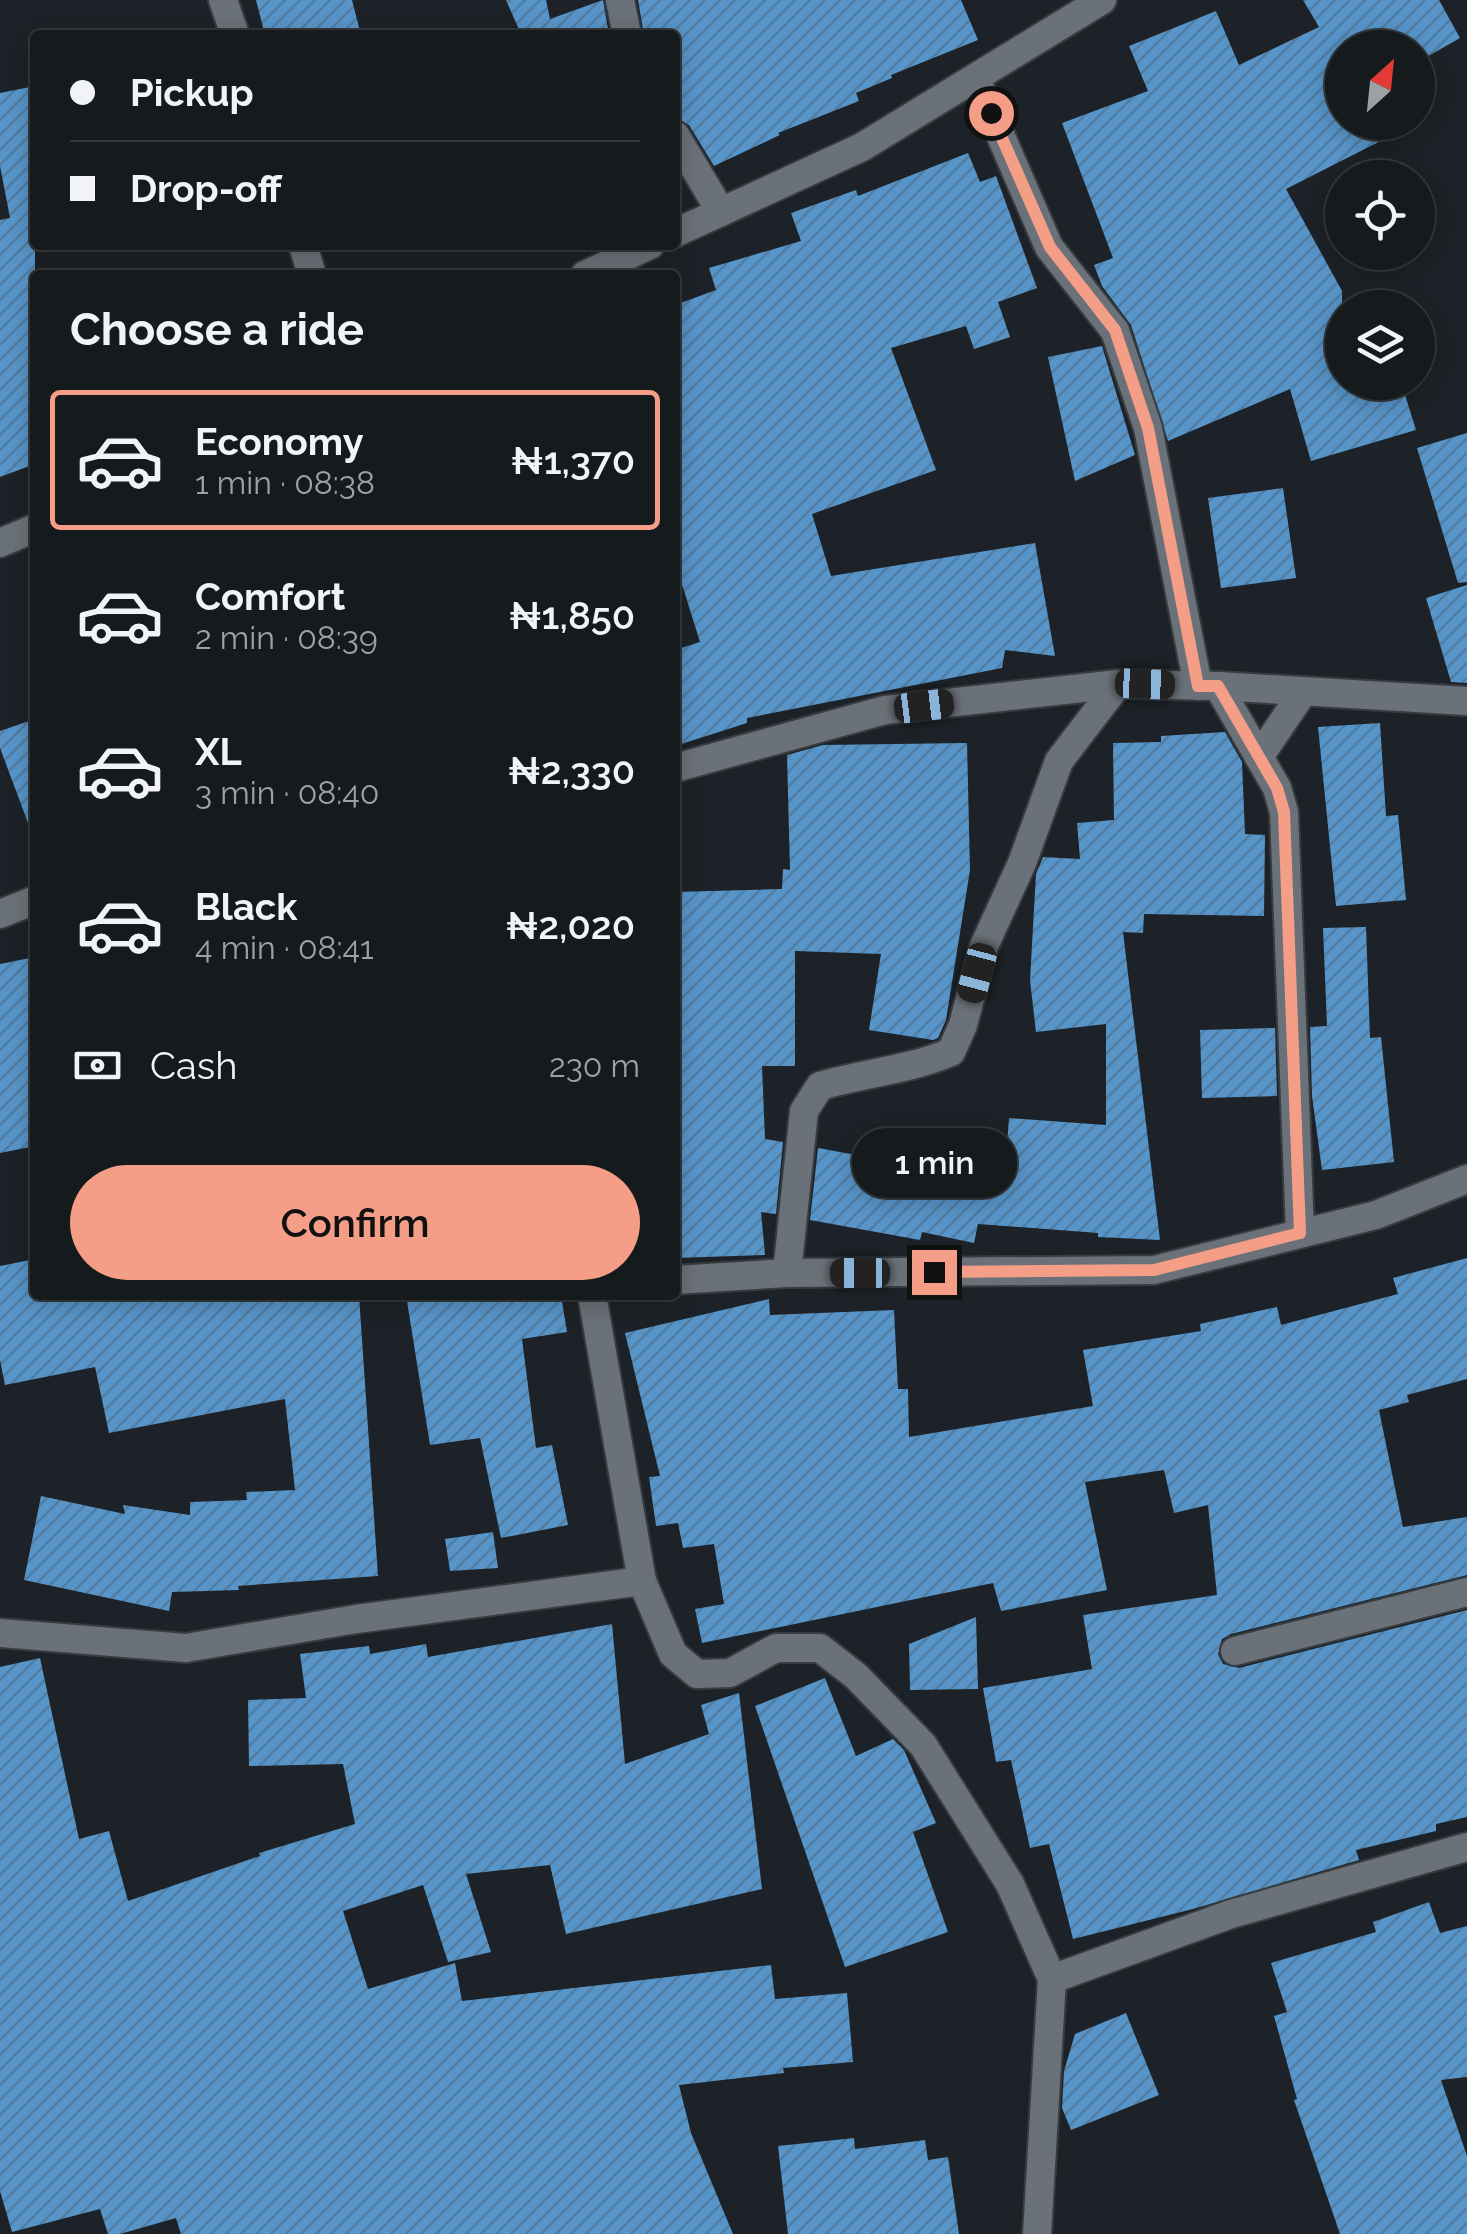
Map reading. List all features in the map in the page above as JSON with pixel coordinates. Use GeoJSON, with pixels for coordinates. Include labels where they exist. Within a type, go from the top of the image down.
{"type":"FeatureCollection","features":[{"type":"Feature","properties":{"kind":"street"},"geometry":{"type":"LineString","coordinates":[[223,0],[233,30]]}},
{"type":"Feature","properties":{"kind":"street"},"geometry":{"type":"LineString","coordinates":[[620,0],[626,30]]}},
{"type":"Feature","properties":{"kind":"street"},"geometry":{"type":"LineString","coordinates":[[680,232],[862,147],[1102,0]]}},
{"type":"Feature","properties":{"kind":"street"},"geometry":{"type":"LineString","coordinates":[[976,79],[1050,247],[1115,330],[1148,428],[1208,686],[1259,756],[1277,788],[1284,812],[1300,1233]]}},
{"type":"Feature","properties":{"kind":"street"},"geometry":{"type":"LineString","coordinates":[[680,143],[721,212]]}},
{"type":"Feature","properties":{"kind":"street"},"geometry":{"type":"LineString","coordinates":[[596,270],[639,250]]}},
{"type":"Feature","properties":{"kind":"street"},"geometry":{"type":"LineString","coordinates":[[0,542],[30,530]]}},
{"type":"Feature","properties":{"kind":"street"},"geometry":{"type":"LineString","coordinates":[[787,1274],[804,1112],[820,1086],[921,1065],[952,1052],[984,946],[1022,862],[1059,761],[1118,684]]}},
{"type":"Feature","properties":{"kind":"street"},"geometry":{"type":"LineString","coordinates":[[680,767],[885,710],[1118,684],[1467,701]]}},
{"type":"Feature","properties":{"kind":"street"},"geometry":{"type":"LineString","coordinates":[[1259,756],[1302,692]]}},
{"type":"Feature","properties":{"kind":"street"},"geometry":{"type":"LineString","coordinates":[[0,914],[30,902]]}},
{"type":"Feature","properties":{"kind":"street"},"geometry":{"type":"LineString","coordinates":[[680,1280],[787,1274],[1154,1270],[1376,1215],[1467,1179]]}},
{"type":"Feature","properties":{"kind":"street"},"geometry":{"type":"LineString","coordinates":[[593,1300],[642,1581],[673,1654],[697,1674],[730,1674],[776,1648],[820,1648],[856,1676],[923,1745],[1010,1884],[1052,1978],[1037,2234]]}},
{"type":"Feature","properties":{"kind":"street"},"geometry":{"type":"LineString","coordinates":[[0,1632],[186,1648],[356,1619],[642,1581]]}},
{"type":"Feature","properties":{"kind":"street"},"geometry":{"type":"LineString","coordinates":[[1234,1651],[1467,1592]]}},
{"type":"Feature","properties":{"kind":"street"},"geometry":{"type":"LineString","coordinates":[[1052,1978],[1231,1914],[1467,1847]]}},
{"type":"Feature","properties":{"kind":"building"},"geometry":{"type":"Polygon","coordinates":[[[256,0],[352,0],[360,30],[264,30],[256,0]]]}},
{"type":"Feature","properties":{"kind":"building"},"geometry":{"type":"Polygon","coordinates":[[[506,0],[546,0],[550,19],[603,0],[608,30],[519,30],[506,0]]]}},
{"type":"Feature","properties":{"kind":"building"},"geometry":{"type":"Polygon","coordinates":[[[638,0],[961,0],[978,40],[891,75],[892,78],[856,93],[859,101],[778,133],[714,166],[689,125],[680,120],[680,30],[643,30],[638,0]]]}},
{"type":"Feature","properties":{"kind":"building"},"geometry":{"type":"Polygon","coordinates":[[[1303,0],[1439,0],[1460,38],[1435,52],[1435,30],[1325,30],[1325,140],[1383,140],[1343,160],[1325,160],[1325,169],[1286,189],[1325,260],[1325,270],[1330,270],[1341,290],[1325,290],[1325,400],[1407,400],[1416,430],[1311,461],[1290,389],[1168,441],[1131,325],[1102,286],[1094,265],[1113,258],[1062,123],[1148,91],[1129,46],[1216,11],[1239,65],[1319,27],[1303,0]]]}},
{"type":"Feature","properties":{"kind":"building"},"geometry":{"type":"Polygon","coordinates":[[[30,87],[30,250],[35,250],[35,270],[30,270],[30,466],[0,477],[0,220],[10,218],[0,166],[0,93],[30,87]]]}},
{"type":"Feature","properties":{"kind":"building"},"geometry":{"type":"Polygon","coordinates":[[[968,153],[980,182],[996,176],[1037,288],[998,302],[1010,337],[974,349],[966,326],[891,348],[936,470],[812,514],[831,576],[1035,543],[1055,656],[1005,650],[1002,668],[747,718],[747,723],[680,744],[680,648],[700,642],[680,578],[680,303],[716,290],[709,268],[801,241],[791,213],[856,190],[858,196],[968,153]]]}},
{"type":"Feature","properties":{"kind":"building"},"geometry":{"type":"Polygon","coordinates":[[[1102,346],[1135,455],[1075,481],[1048,357],[1102,346]]]}},
{"type":"Feature","properties":{"kind":"building"},"geometry":{"type":"Polygon","coordinates":[[[1467,433],[1467,582],[1458,583],[1417,448],[1467,433]]]}},
{"type":"Feature","properties":{"kind":"building"},"geometry":{"type":"Polygon","coordinates":[[[1283,488],[1296,578],[1221,588],[1208,498],[1283,488]]]}},
{"type":"Feature","properties":{"kind":"building"},"geometry":{"type":"Polygon","coordinates":[[[1467,585],[1467,683],[1451,682],[1426,598],[1467,585]]]}},
{"type":"Feature","properties":{"kind":"building"},"geometry":{"type":"Polygon","coordinates":[[[30,721],[30,828],[0,748],[0,731],[30,721]]]}},
{"type":"Feature","properties":{"kind":"building"},"geometry":{"type":"Polygon","coordinates":[[[1380,723],[1386,816],[1398,815],[1406,900],[1336,906],[1318,727],[1380,723]]]}},
{"type":"Feature","properties":{"kind":"building"},"geometry":{"type":"Polygon","coordinates":[[[1225,732],[1242,762],[1245,834],[1265,835],[1264,916],[1144,914],[1143,933],[1123,932],[1160,1240],[978,1224],[974,1243],[922,1232],[920,1240],[810,1220],[818,1148],[911,1165],[917,1137],[1006,1157],[1009,1118],[1106,1125],[1106,1024],[1036,1032],[1030,980],[1036,874],[1043,857],[1080,859],[1077,823],[1114,820],[1113,743],[1161,742],[1161,736],[1225,732]]]}},
{"type":"Feature","properties":{"kind":"building"},"geometry":{"type":"Polygon","coordinates":[[[967,743],[970,870],[946,1020],[938,1038],[933,1040],[869,1030],[881,954],[795,951],[795,1066],[762,1066],[765,1139],[783,1142],[776,1214],[761,1212],[765,1255],[680,1258],[680,892],[782,889],[783,869],[790,870],[787,755],[823,745],[967,743]]]}},
{"type":"Feature","properties":{"kind":"building"},"geometry":{"type":"Polygon","coordinates":[[[1366,927],[1370,1038],[1381,1037],[1394,1162],[1322,1170],[1312,1096],[1310,1027],[1327,1026],[1323,928],[1366,927]]]}},
{"type":"Feature","properties":{"kind":"building"},"geometry":{"type":"Polygon","coordinates":[[[30,958],[30,1147],[0,1153],[0,964],[30,958]]]}},
{"type":"Feature","properties":{"kind":"building"},"geometry":{"type":"Polygon","coordinates":[[[1275,1028],[1277,1096],[1202,1098],[1200,1030],[1275,1028]]]}},
{"type":"Feature","properties":{"kind":"building"},"geometry":{"type":"Polygon","coordinates":[[[1467,1258],[1467,1379],[1407,1395],[1409,1402],[1379,1410],[1403,1527],[1467,1517],[1467,1575],[1231,1634],[1222,1639],[1218,1654],[1223,1664],[1239,1668],[1467,1610],[1467,1817],[1436,1824],[1436,1831],[1356,1850],[1359,1860],[1193,1909],[1073,1939],[1049,1844],[1030,1848],[1011,1760],[996,1762],[983,1688],[1092,1669],[1083,1615],[1217,1595],[1208,1505],[1174,1513],[1164,1470],[1085,1482],[1107,1590],[1001,1611],[993,1583],[702,1643],[695,1609],[724,1604],[714,1544],[683,1548],[678,1523],[656,1526],[649,1477],[660,1476],[625,1333],[769,1299],[770,1315],[894,1310],[898,1389],[908,1389],[909,1437],[1093,1406],[1083,1350],[1201,1331],[1200,1324],[1277,1307],[1281,1325],[1398,1294],[1393,1278],[1467,1258]]]}},
{"type":"Feature","properties":{"kind":"building"},"geometry":{"type":"Polygon","coordinates":[[[30,1260],[30,1300],[359,1300],[378,1576],[238,1586],[239,1590],[172,1592],[169,1611],[24,1580],[41,1496],[125,1514],[123,1505],[190,1515],[190,1502],[247,1500],[246,1492],[295,1490],[285,1399],[109,1433],[95,1367],[5,1385],[0,1360],[0,1266],[30,1260]]]}},
{"type":"Feature","properties":{"kind":"building"},"geometry":{"type":"Polygon","coordinates":[[[407,1300],[562,1300],[567,1332],[522,1339],[536,1448],[552,1445],[568,1525],[501,1538],[480,1438],[430,1445],[407,1300]]]}},
{"type":"Feature","properties":{"kind":"building"},"geometry":{"type":"Polygon","coordinates":[[[493,1532],[498,1568],[450,1571],[445,1539],[493,1532]]]}},
{"type":"Feature","properties":{"kind":"building"},"geometry":{"type":"Polygon","coordinates":[[[976,1617],[978,1689],[910,1690],[909,1644],[976,1617]]]}},
{"type":"Feature","properties":{"kind":"building"},"geometry":{"type":"Polygon","coordinates":[[[612,1624],[625,1764],[709,1734],[701,1705],[739,1693],[762,1889],[566,1934],[550,1865],[466,1874],[491,1952],[448,1962],[423,1885],[343,1911],[368,1989],[455,1963],[462,2001],[771,1965],[775,1999],[847,1993],[853,2062],[783,2068],[784,2073],[679,2085],[691,2133],[733,2234],[181,2234],[176,2218],[108,2234],[100,2209],[12,2232],[0,2191],[0,1667],[40,1658],[79,1839],[109,1831],[128,1901],[260,1856],[259,1853],[355,1824],[343,1764],[249,1766],[248,1700],[306,1698],[300,1654],[369,1646],[370,1654],[426,1644],[428,1657],[612,1624]]]}},
{"type":"Feature","properties":{"kind":"building"},"geometry":{"type":"Polygon","coordinates":[[[825,1678],[856,1756],[893,1739],[904,1750],[936,1823],[913,1832],[948,1932],[845,1967],[755,1706],[825,1678]]]}},
{"type":"Feature","properties":{"kind":"building"},"geometry":{"type":"Polygon","coordinates":[[[1429,1902],[1440,1933],[1467,1926],[1467,2077],[1441,2080],[1467,2156],[1467,2234],[1340,2234],[1294,2100],[1297,2099],[1274,2016],[1287,2012],[1271,1963],[1376,1932],[1373,1922],[1429,1902]]]}},
{"type":"Feature","properties":{"kind":"building"},"geometry":{"type":"Polygon","coordinates":[[[1126,2013],[1159,2095],[1071,2130],[1062,2108],[1064,2071],[1075,2034],[1126,2013]]]}},
{"type":"Feature","properties":{"kind":"building"},"geometry":{"type":"Polygon","coordinates":[[[854,2138],[855,2149],[925,2140],[928,2160],[948,2157],[959,2234],[788,2234],[778,2146],[854,2138]]]}},
{"type":"Feature","properties":{"kind":"route"},"geometry":{"type":"LineString","coordinates":[[934,1272],[1154,1270],[1300,1233],[1284,812],[1277,788],[1218,686],[1198,686],[1148,428],[1115,330],[1050,247],[991,113]]}}]}
